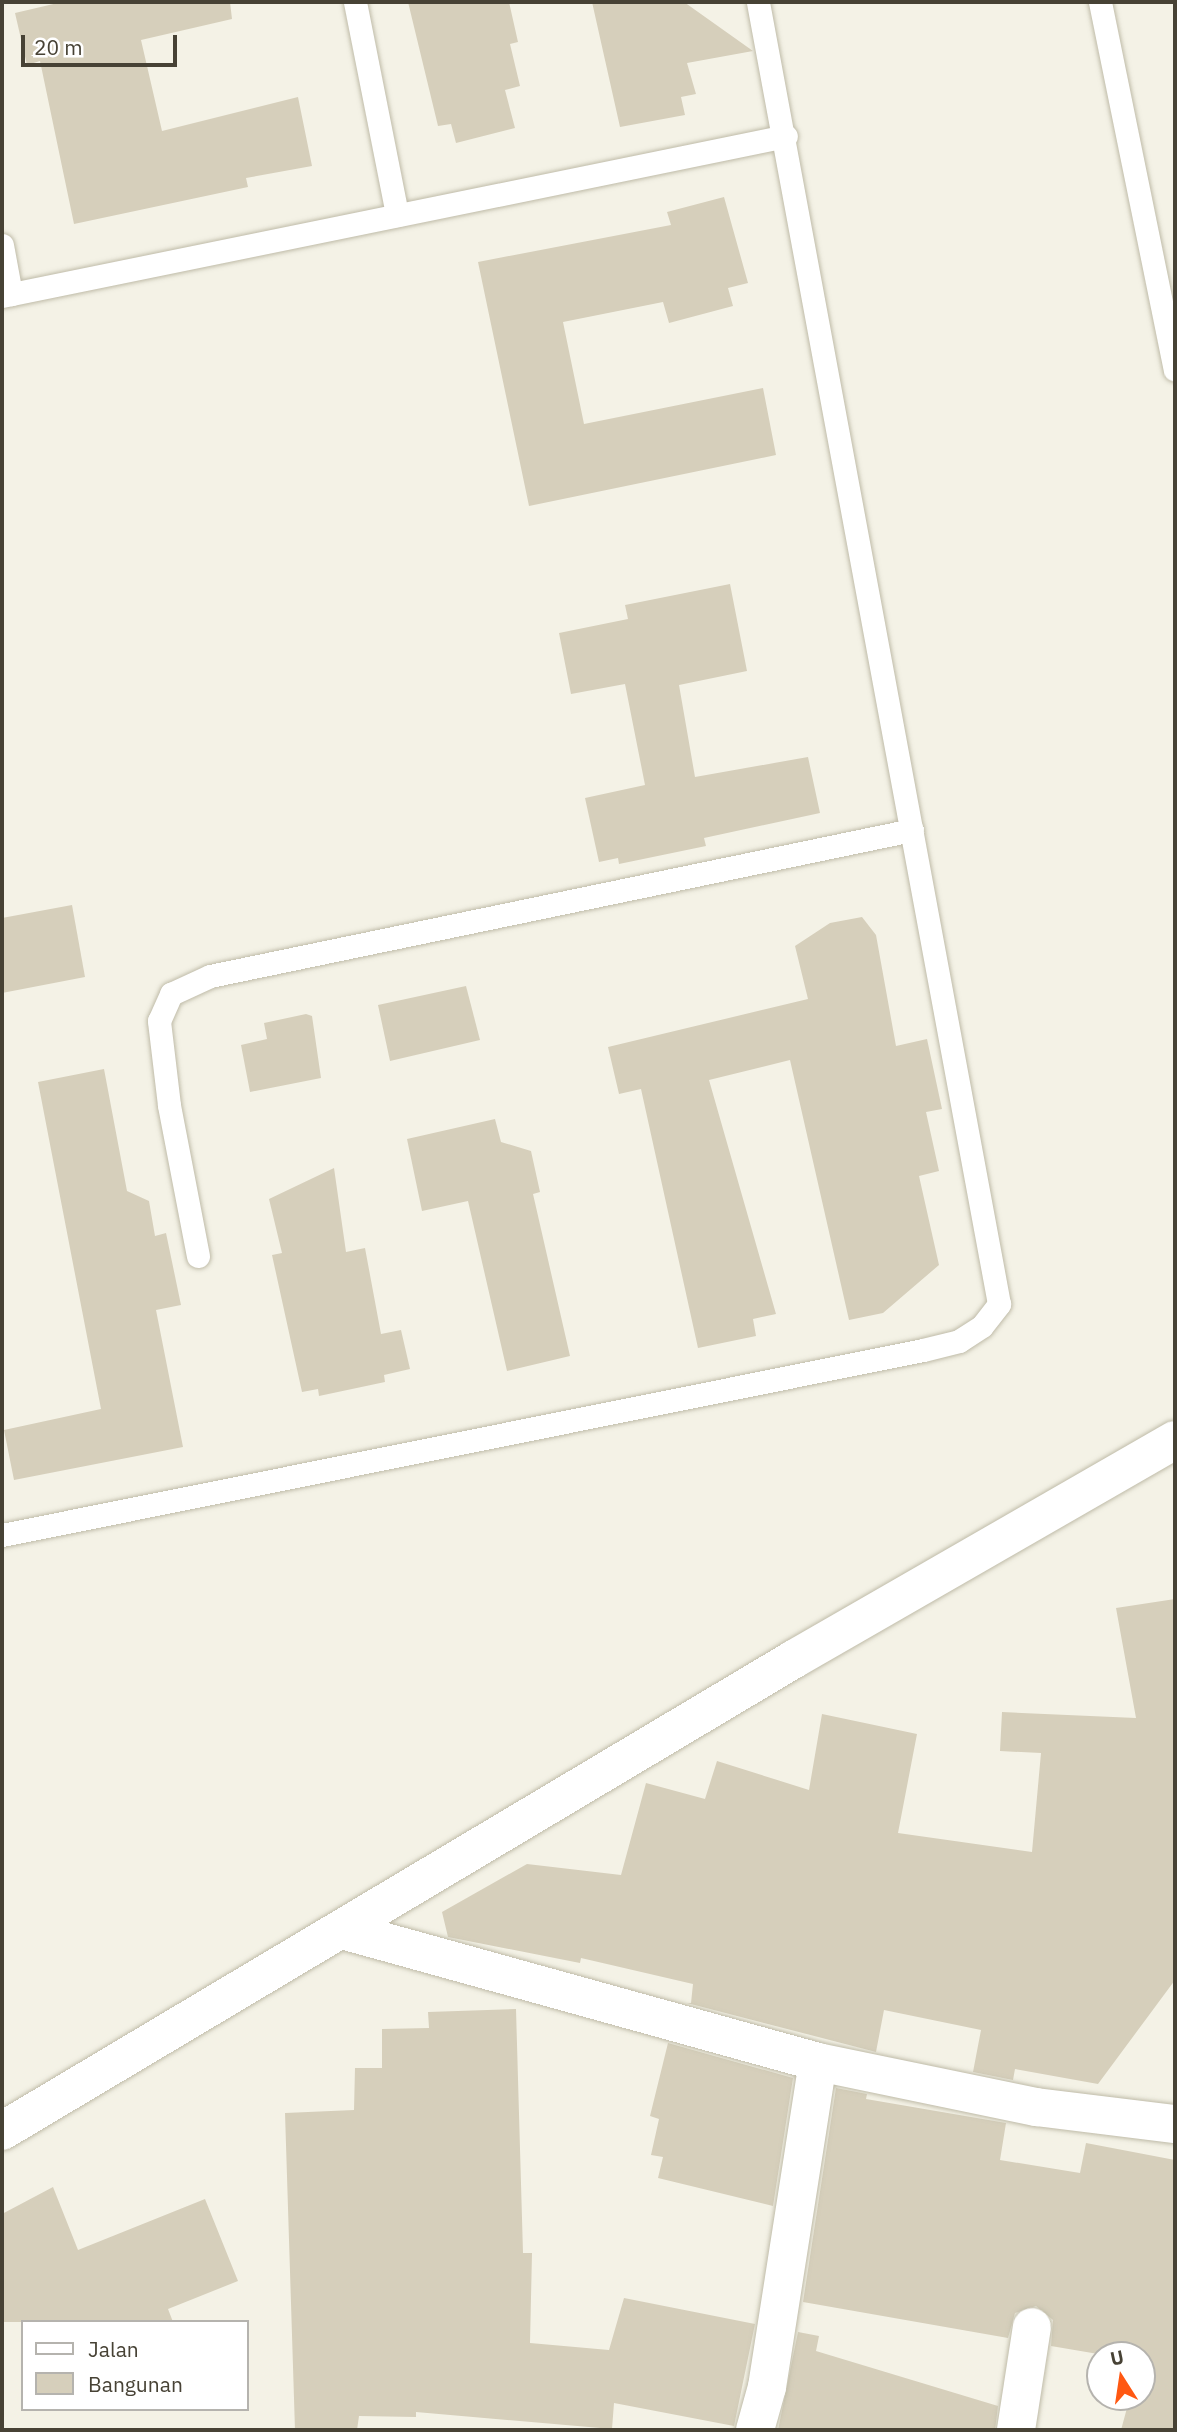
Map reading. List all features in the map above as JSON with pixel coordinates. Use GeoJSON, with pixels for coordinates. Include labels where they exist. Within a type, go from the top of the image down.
{"type":"FeatureCollection","features":[{"type":"Feature","properties":{"kind":"street"},"geometry":{"type":"LineString","coordinates":[[2,2131],[806,1652],[1175,1440]]}},
{"type":"Feature","properties":{"kind":"street"},"geometry":{"type":"LineString","coordinates":[[342,1930],[818,2062],[1036,2107],[1175,2124]]}},
{"type":"Feature","properties":{"kind":"street"},"geometry":{"type":"LineString","coordinates":[[755,2430],[767,2387],[818,2062]]}},
{"type":"Feature","properties":{"kind":"street"},"geometry":{"type":"LineString","coordinates":[[1016,2430],[1032,2328]]}},
{"type":"Feature","properties":{"kind":"lane"},"geometry":{"type":"LineString","coordinates":[[355,2],[397,215]]}},
{"type":"Feature","properties":{"kind":"lane"},"geometry":{"type":"LineString","coordinates":[[2,1535],[923,1350],[959,1340],[982,1326],[999,1304],[786,136],[758,2]]}},
{"type":"Feature","properties":{"kind":"lane"},"geometry":{"type":"LineString","coordinates":[[1100,2],[1175,369]]}},
{"type":"Feature","properties":{"kind":"lane"},"geometry":{"type":"LineString","coordinates":[[2,245],[6,295],[786,136]]}},
{"type":"Feature","properties":{"kind":"lane"},"geometry":{"type":"LineString","coordinates":[[198,1256],[169,1105],[159,1021],[171,994],[210,976],[912,830]]}},
{"type":"Feature","properties":{"kind":"building"},"geometry":{"type":"Polygon","coordinates":[[[62,2],[230,2],[232,19],[141,40],[162,131],[298,97],[312,166],[246,178],[248,187],[74,224],[40,61],[27,65],[15,13],[62,2]]]}},
{"type":"Feature","properties":{"kind":"building"},"geometry":{"type":"Polygon","coordinates":[[[408,2],[509,2],[518,42],[510,44],[520,86],[505,90],[515,128],[456,143],[451,124],[438,126],[408,2]]]}},
{"type":"Feature","properties":{"kind":"building"},"geometry":{"type":"Polygon","coordinates":[[[592,2],[684,2],[753,51],[687,63],[696,94],[681,97],[685,115],[620,127],[592,2]]]}},
{"type":"Feature","properties":{"kind":"building"},"geometry":{"type":"Polygon","coordinates":[[[724,197],[748,283],[728,288],[733,306],[669,323],[663,302],[563,322],[584,424],[763,388],[776,455],[529,506],[478,262],[671,225],[667,212],[724,197]]]}},
{"type":"Feature","properties":{"kind":"building"},"geometry":{"type":"Polygon","coordinates":[[[730,584],[747,671],[679,685],[695,777],[808,757],[820,813],[704,838],[706,846],[619,864],[618,858],[599,862],[585,798],[645,785],[625,684],[571,694],[559,633],[628,619],[625,605],[730,584]]]}},
{"type":"Feature","properties":{"kind":"building"},"geometry":{"type":"Polygon","coordinates":[[[72,905],[85,977],[2,993],[2,918],[72,905]]]}},
{"type":"Feature","properties":{"kind":"building"},"geometry":{"type":"Polygon","coordinates":[[[862,917],[876,935],[896,1046],[927,1039],[942,1109],[926,1112],[939,1171],[919,1176],[939,1265],[883,1313],[849,1320],[790,1060],[709,1080],[776,1314],[753,1319],[756,1336],[698,1348],[641,1089],[619,1094],[608,1047],[808,999],[795,946],[830,923],[862,917]]]}},
{"type":"Feature","properties":{"kind":"building"},"geometry":{"type":"Polygon","coordinates":[[[466,986],[480,1040],[390,1061],[378,1005],[466,986]]]}},
{"type":"Feature","properties":{"kind":"building"},"geometry":{"type":"Polygon","coordinates":[[[306,1014],[312,1016],[321,1078],[250,1092],[241,1045],[267,1039],[264,1023],[306,1014]]]}},
{"type":"Feature","properties":{"kind":"building"},"geometry":{"type":"Polygon","coordinates":[[[104,1069],[127,1191],[149,1201],[155,1236],[166,1233],[181,1305],[156,1310],[183,1447],[14,1480],[4,1430],[101,1409],[38,1082],[104,1069]]]}},
{"type":"Feature","properties":{"kind":"building"},"geometry":{"type":"Polygon","coordinates":[[[495,1119],[501,1142],[531,1151],[540,1192],[533,1194],[570,1356],[507,1371],[468,1201],[422,1211],[407,1139],[495,1119]]]}},
{"type":"Feature","properties":{"kind":"building"},"geometry":{"type":"Polygon","coordinates":[[[334,1168],[346,1252],[365,1248],[381,1334],[401,1330],[410,1369],[384,1375],[385,1382],[319,1396],[318,1389],[302,1392],[272,1255],[282,1253],[269,1199],[334,1168]]]}},
{"type":"Feature","properties":{"kind":"building"},"geometry":{"type":"Polygon","coordinates":[[[1175,1599],[1175,1980],[1098,2084],[1015,2069],[1013,2080],[973,2072],[981,2030],[884,2010],[876,2052],[687,2003],[691,2003],[693,1984],[581,1958],[580,1963],[448,1937],[442,1912],[527,1864],[621,1875],[646,1783],[705,1799],[717,1761],[809,1790],[822,1714],[917,1734],[898,1833],[1032,1852],[1041,1753],[1000,1751],[1002,1712],[1136,1718],[1116,1608],[1175,1599]]]}},
{"type":"Feature","properties":{"kind":"building"},"geometry":{"type":"Polygon","coordinates":[[[516,2009],[523,2253],[532,2253],[530,2343],[609,2350],[624,2298],[755,2324],[734,2426],[614,2403],[612,2429],[416,2412],[416,2417],[359,2416],[357,2430],[295,2430],[285,2113],[354,2110],[355,2068],[382,2068],[382,2029],[429,2028],[428,2012],[516,2009]]]}},
{"type":"Feature","properties":{"kind":"building"},"geometry":{"type":"Polygon","coordinates":[[[668,2043],[793,2078],[773,2206],[658,2178],[663,2157],[651,2155],[659,2119],[650,2116],[668,2043]]]}},
{"type":"Feature","properties":{"kind":"building"},"geometry":{"type":"Polygon","coordinates":[[[836,2088],[867,2094],[866,2099],[1006,2123],[1000,2160],[1080,2173],[1086,2143],[1175,2160],[1175,2430],[1121,2430],[1126,2411],[1156,2411],[1156,2341],[1086,2341],[1086,2352],[1051,2346],[1053,2320],[1036,2306],[1015,2313],[1008,2338],[803,2302],[836,2088]]]}},
{"type":"Feature","properties":{"kind":"building"},"geometry":{"type":"Polygon","coordinates":[[[53,2187],[78,2250],[205,2199],[238,2281],[168,2309],[172,2320],[2,2322],[2,2214],[53,2187]]]}},
{"type":"Feature","properties":{"kind":"building"},"geometry":{"type":"Polygon","coordinates":[[[798,2332],[819,2336],[816,2351],[998,2406],[995,2430],[778,2430],[798,2332]]]}}]}
